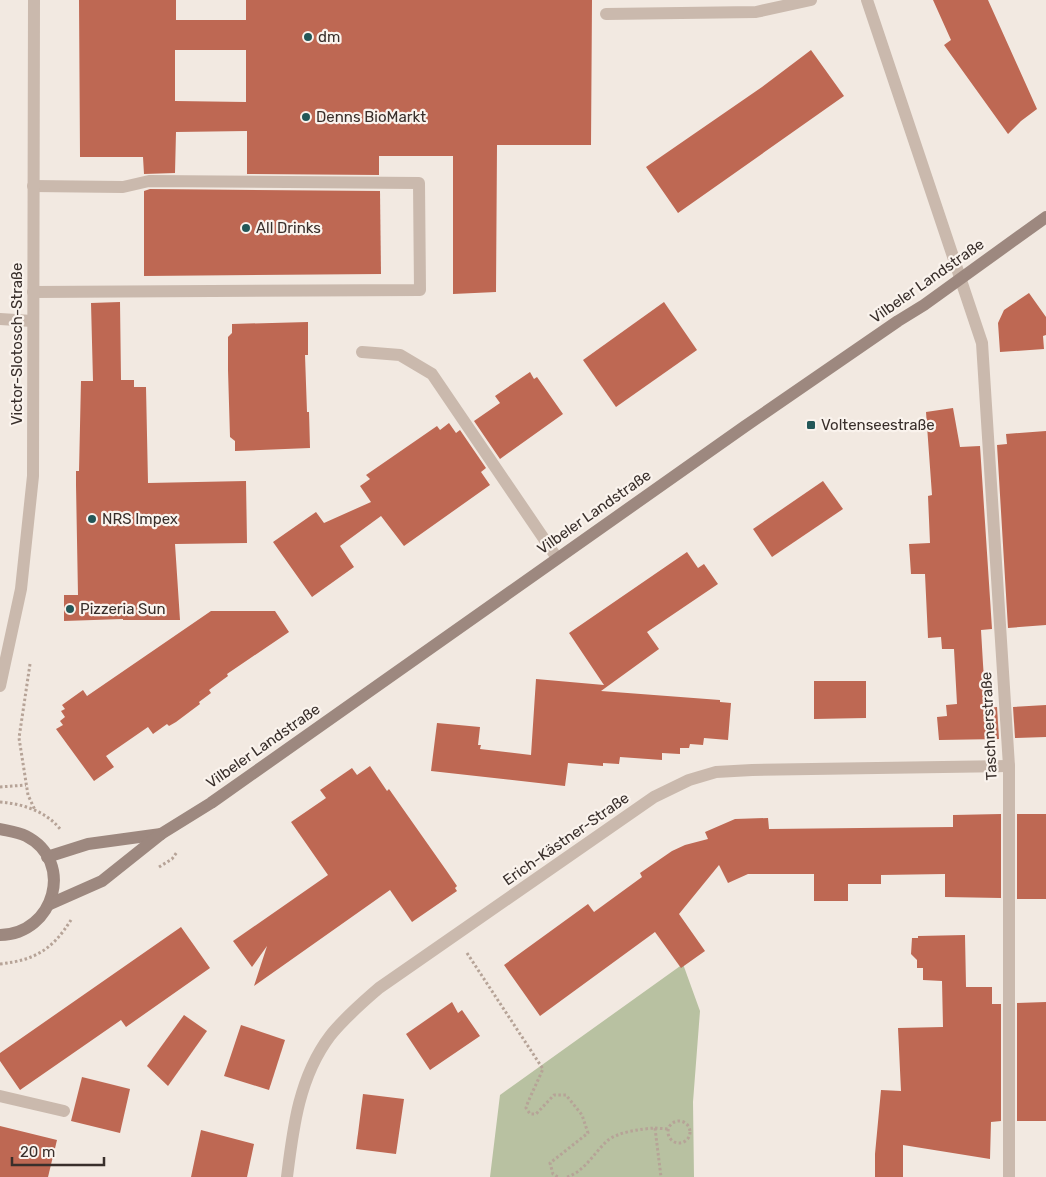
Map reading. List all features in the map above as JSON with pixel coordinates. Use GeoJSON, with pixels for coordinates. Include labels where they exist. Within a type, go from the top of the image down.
{"type":"FeatureCollection","features":[{"type":"Feature","properties":{"kind":"main road","name":"Vilbeler Landstraße"},"geometry":{"type":"LineString","coordinates":[[0,936],[17,934],[30,927],[42,917],[50,904],[102,881],[161,834],[211,803],[783,400],[924,305],[1046,217]]}},
{"type":"Feature","properties":{"kind":"main road"},"geometry":{"type":"LineString","coordinates":[[0,829],[14,831],[28,837],[47,856],[53,872],[54,888],[50,904]]}},
{"type":"Feature","properties":{"kind":"main road","name":"Vilbeler Landstraße"},"geometry":{"type":"LineString","coordinates":[[47,856],[88,844],[161,834]]}},
{"type":"Feature","properties":{"kind":"street","name":"Victor-Slotosch-Straße"},"geometry":{"type":"LineString","coordinates":[[0,686],[21,589],[33,476],[34,0]]}},
{"type":"Feature","properties":{"kind":"street"},"geometry":{"type":"LineString","coordinates":[[606,14],[756,12],[811,0]]}},
{"type":"Feature","properties":{"kind":"street"},"geometry":{"type":"LineString","coordinates":[[867,0],[961,278]]}},
{"type":"Feature","properties":{"kind":"street"},"geometry":{"type":"LineString","coordinates":[[33,186],[123,187],[149,181],[419,183],[420,290],[33,292]]}},
{"type":"Feature","properties":{"kind":"street","name":"Taschnerstraße"},"geometry":{"type":"LineString","coordinates":[[961,278],[982,343],[1009,766],[1009,1177]]}},
{"type":"Feature","properties":{"kind":"street"},"geometry":{"type":"LineString","coordinates":[[0,319],[32,322]]}},
{"type":"Feature","properties":{"kind":"street"},"geometry":{"type":"LineString","coordinates":[[362,352],[400,355],[432,374],[557,558]]}},
{"type":"Feature","properties":{"kind":"street","name":"Erich-Kästner-Straße"},"geometry":{"type":"LineString","coordinates":[[286,1177],[292,1132],[301,1095],[315,1063],[330,1037],[354,1010],[380,988],[654,797],[690,780],[716,772],[1009,766]]}},
{"type":"Feature","properties":{"kind":"street"},"geometry":{"type":"LineString","coordinates":[[0,1096],[64,1111]]}},
{"type":"Feature","properties":{"kind":"path"},"geometry":{"type":"LineString","coordinates":[[0,802],[20,804],[35,810],[28,795],[19,738],[31,656]]}},
{"type":"Feature","properties":{"kind":"path"},"geometry":{"type":"LineString","coordinates":[[0,787],[26,785]]}},
{"type":"Feature","properties":{"kind":"path"},"geometry":{"type":"LineString","coordinates":[[456,936],[543,1069],[526,1108],[530,1114],[536,1114],[554,1095],[566,1095],[582,1115],[588,1133],[550,1163],[553,1174],[558,1177]]}},
{"type":"Feature","properties":{"kind":"path"},"geometry":{"type":"LineString","coordinates":[[675,1122],[683,1122],[690,1130],[690,1137],[681,1144],[674,1142],[668,1137],[668,1130],[675,1122]]}},
{"type":"Feature","properties":{"kind":"path"},"geometry":{"type":"LineString","coordinates":[[655,1128],[661,1177]]}},
{"type":"Feature","properties":{"kind":"path"},"geometry":{"type":"LineString","coordinates":[[567,1177],[576,1174],[608,1139],[637,1129],[655,1128],[668,1130]]}},
{"type":"Feature","properties":{"kind":"green space"},"geometry":{"type":"Polygon","coordinates":[[[683,964],[700,1011],[693,1102],[694,1177],[490,1177],[500,1095],[683,964]]]}},
{"type":"Feature","properties":{"kind":"building"},"geometry":{"type":"Polygon","coordinates":[[[79,0],[176,0],[176,20],[246,20],[246,0],[592,0],[591,145],[497,145],[496,292],[453,294],[453,156],[379,156],[379,175],[247,174],[247,131],[176,132],[175,173],[144,174],[143,157],[80,157],[79,0]],[[175,50],[175,101],[246,102],[246,50],[175,50]]]}},
{"type":"Feature","properties":{"kind":"building"},"geometry":{"type":"Polygon","coordinates":[[[933,0],[988,0],[1037,109],[1008,134],[944,45],[951,40],[933,0]]]}},
{"type":"Feature","properties":{"kind":"building"},"geometry":{"type":"Polygon","coordinates":[[[811,50],[844,96],[678,213],[646,167],[762,87],[811,50]]]}},
{"type":"Feature","properties":{"kind":"building"},"geometry":{"type":"Polygon","coordinates":[[[150,189],[380,191],[381,274],[144,276],[144,191],[150,189]]]}},
{"type":"Feature","properties":{"kind":"building"},"geometry":{"type":"Polygon","coordinates":[[[1029,293],[1046,317],[1046,335],[1043,336],[1044,349],[1000,352],[998,323],[1004,310],[1029,293]]]}},
{"type":"Feature","properties":{"kind":"building"},"geometry":{"type":"Polygon","coordinates":[[[120,302],[121,380],[134,380],[134,387],[146,387],[148,483],[246,481],[247,543],[175,544],[180,620],[64,621],[64,595],[78,595],[76,471],[79,471],[81,381],[93,381],[91,303],[120,302]]]}},
{"type":"Feature","properties":{"kind":"building"},"geometry":{"type":"Polygon","coordinates":[[[664,302],[697,350],[616,407],[583,360],[664,302]]]}},
{"type":"Feature","properties":{"kind":"building"},"geometry":{"type":"Polygon","coordinates":[[[308,322],[308,355],[305,355],[310,448],[235,451],[235,441],[230,437],[228,370],[228,337],[232,333],[232,324],[308,322]]]}},
{"type":"Feature","properties":{"kind":"building"},"geometry":{"type":"Polygon","coordinates":[[[530,372],[534,379],[537,377],[563,414],[500,459],[474,421],[500,403],[495,396],[530,372]]]}},
{"type":"Feature","properties":{"kind":"building"},"geometry":{"type":"Polygon","coordinates":[[[953,408],[960,447],[980,446],[992,629],[981,630],[983,664],[986,708],[997,707],[999,739],[939,740],[937,717],[947,716],[946,705],[957,704],[954,649],[942,649],[941,637],[928,638],[925,574],[911,574],[909,544],[930,543],[928,496],[932,495],[926,412],[953,408]]]}},
{"type":"Feature","properties":{"kind":"building"},"geometry":{"type":"Polygon","coordinates":[[[449,423],[456,433],[460,430],[486,468],[481,472],[490,485],[404,546],[381,516],[340,546],[354,567],[312,597],[273,542],[316,512],[324,523],[371,502],[360,486],[370,479],[366,475],[437,426],[440,430],[449,423]]]}},
{"type":"Feature","properties":{"kind":"building"},"geometry":{"type":"Polygon","coordinates":[[[1046,431],[1046,625],[1008,628],[997,445],[1007,444],[1006,434],[1046,431]]]}},
{"type":"Feature","properties":{"kind":"building"},"geometry":{"type":"Polygon","coordinates":[[[823,481],[843,509],[772,557],[753,529],[823,481]]]}},
{"type":"Feature","properties":{"kind":"building"},"geometry":{"type":"Polygon","coordinates":[[[687,552],[698,568],[704,564],[718,584],[647,632],[659,649],[601,691],[720,700],[720,702],[731,703],[728,740],[704,738],[703,745],[690,744],[689,748],[680,748],[680,754],[662,753],[662,760],[620,757],[619,764],[603,763],[603,766],[568,763],[565,786],[431,771],[437,723],[480,727],[478,745],[481,745],[480,749],[531,755],[536,679],[604,685],[569,633],[687,552]]]}},
{"type":"Feature","properties":{"kind":"building"},"geometry":{"type":"Polygon","coordinates":[[[211,611],[275,611],[289,632],[227,674],[228,676],[209,690],[211,693],[199,702],[200,704],[176,722],[169,726],[167,724],[153,734],[148,727],[106,756],[114,767],[94,781],[56,729],[63,725],[60,721],[65,717],[61,711],[65,709],[62,705],[83,690],[87,696],[211,611]]]}},
{"type":"Feature","properties":{"kind":"building"},"geometry":{"type":"Polygon","coordinates":[[[814,681],[866,681],[866,718],[814,719],[814,681]]]}},
{"type":"Feature","properties":{"kind":"building"},"geometry":{"type":"Polygon","coordinates":[[[1046,705],[1046,737],[1015,738],[1013,707],[1046,705]]]}},
{"type":"Feature","properties":{"kind":"building"},"geometry":{"type":"Polygon","coordinates":[[[370,766],[387,791],[389,789],[446,870],[457,886],[455,888],[457,891],[412,922],[390,890],[254,986],[267,946],[252,967],[233,941],[328,875],[291,822],[326,798],[320,790],[352,768],[357,775],[370,766]]]}},
{"type":"Feature","properties":{"kind":"building"},"geometry":{"type":"Polygon","coordinates":[[[1001,814],[1001,898],[945,897],[945,874],[881,875],[881,884],[848,884],[848,901],[814,901],[814,874],[748,874],[728,883],[719,865],[679,914],[705,951],[681,968],[655,932],[540,1016],[504,965],[588,904],[594,912],[642,877],[640,873],[672,851],[685,845],[708,839],[705,832],[735,819],[768,818],[769,829],[953,827],[953,815],[1001,814]]]}},
{"type":"Feature","properties":{"kind":"building"},"geometry":{"type":"Polygon","coordinates":[[[1017,814],[1046,814],[1046,899],[1017,899],[1017,814]]]}},
{"type":"Feature","properties":{"kind":"building"},"geometry":{"type":"Polygon","coordinates":[[[181,927],[210,968],[126,1027],[121,1020],[20,1090],[0,1061],[0,1053],[181,927]]]}},
{"type":"Feature","properties":{"kind":"building"},"geometry":{"type":"Polygon","coordinates":[[[965,935],[966,987],[992,987],[992,1004],[1001,1004],[1001,1121],[991,1122],[990,1159],[903,1145],[903,1177],[875,1177],[875,1154],[881,1090],[901,1091],[898,1028],[943,1027],[942,981],[923,980],[923,968],[917,968],[917,960],[911,954],[912,938],[918,938],[918,936],[965,935]]]}},
{"type":"Feature","properties":{"kind":"building"},"geometry":{"type":"Polygon","coordinates":[[[452,1002],[458,1013],[462,1010],[480,1036],[430,1070],[406,1034],[452,1002]]]}},
{"type":"Feature","properties":{"kind":"building"},"geometry":{"type":"Polygon","coordinates":[[[1046,1002],[1046,1121],[1017,1121],[1017,1003],[1046,1002]]]}},
{"type":"Feature","properties":{"kind":"building"},"geometry":{"type":"Polygon","coordinates":[[[184,1015],[207,1031],[168,1086],[147,1066],[184,1015]]]}},
{"type":"Feature","properties":{"kind":"building"},"geometry":{"type":"Polygon","coordinates":[[[241,1025],[285,1040],[269,1090],[224,1076],[241,1025]]]}},
{"type":"Feature","properties":{"kind":"building"},"geometry":{"type":"Polygon","coordinates":[[[82,1077],[130,1089],[120,1133],[71,1121],[82,1077]]]}},
{"type":"Feature","properties":{"kind":"building"},"geometry":{"type":"Polygon","coordinates":[[[363,1094],[404,1099],[396,1154],[356,1149],[363,1094]]]}},
{"type":"Feature","properties":{"kind":"building"},"geometry":{"type":"Polygon","coordinates":[[[0,1126],[57,1140],[48,1177],[0,1177],[0,1126]]]}},
{"type":"Feature","properties":{"kind":"building"},"geometry":{"type":"Polygon","coordinates":[[[201,1130],[254,1144],[247,1177],[191,1177],[201,1130]]]}},
{"type":"Feature","properties":{"kind":"place","name":"dm"},"geometry":{"type":"Point","coordinates":[308,37]}},
{"type":"Feature","properties":{"kind":"place","name":"Denns BioMarkt"},"geometry":{"type":"Point","coordinates":[306,117]}},
{"type":"Feature","properties":{"kind":"place","name":"All Drinks"},"geometry":{"type":"Point","coordinates":[246,228]}},
{"type":"Feature","properties":{"kind":"place","name":"Voltenseestraße"},"geometry":{"type":"Point","coordinates":[811,425]}},
{"type":"Feature","properties":{"kind":"place","name":"NRS Impex"},"geometry":{"type":"Point","coordinates":[92,519]}},
{"type":"Feature","properties":{"kind":"place","name":"Pizzeria Sun"},"geometry":{"type":"Point","coordinates":[70,609]}}]}
